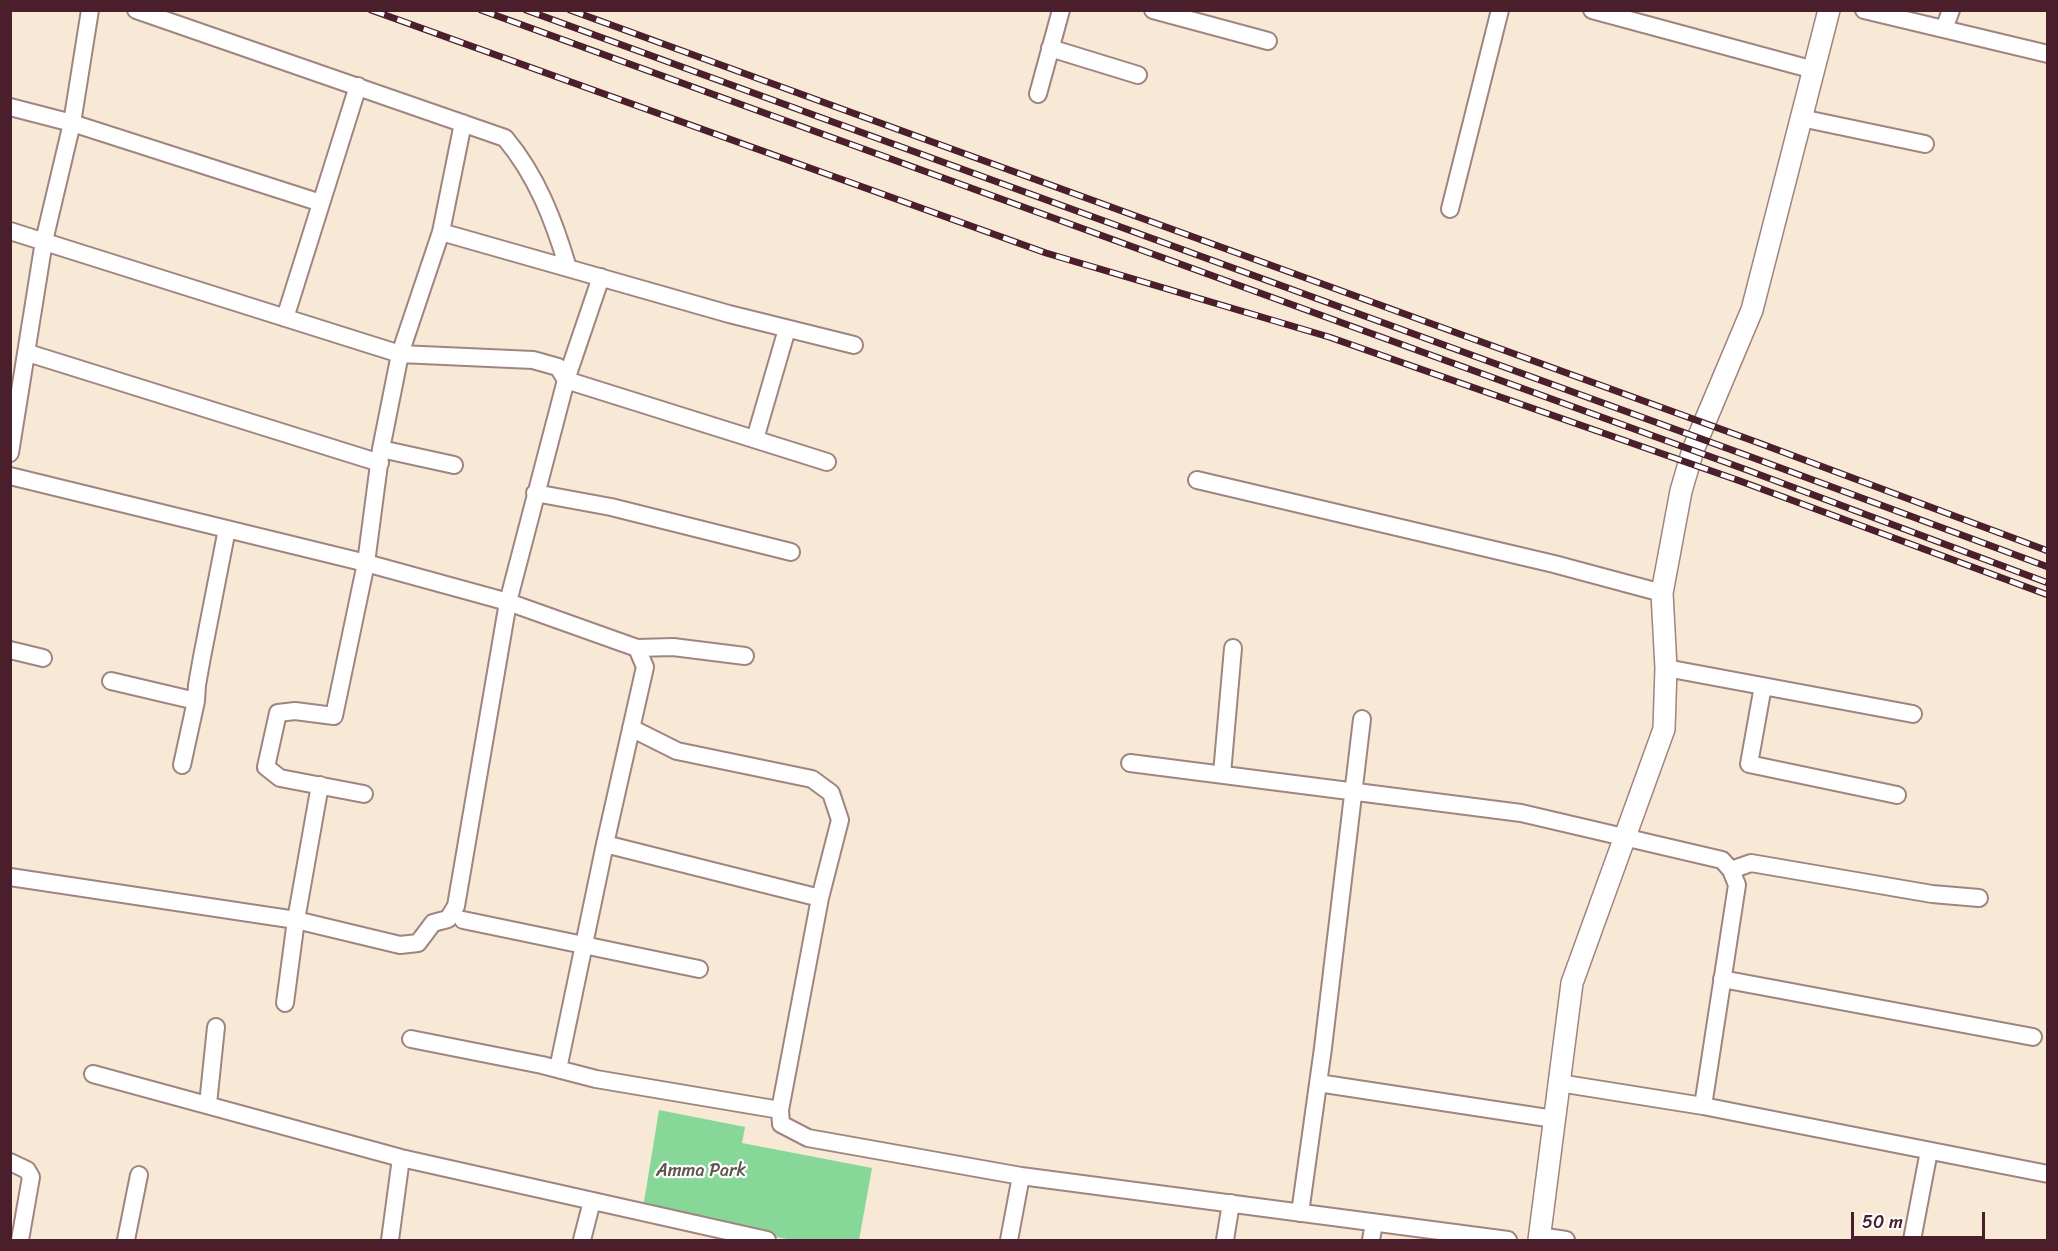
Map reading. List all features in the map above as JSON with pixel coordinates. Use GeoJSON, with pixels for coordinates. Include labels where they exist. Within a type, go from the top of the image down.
{"type":"FeatureCollection","features":[{"type":"Feature","properties":{"kind":"street"},"geometry":{"type":"LineString","coordinates":[[10,453],[12,425],[28,353],[44,241],[72,123],[90,10]]}},
{"type":"Feature","properties":{"kind":"street"},"geometry":{"type":"LineString","coordinates":[[136,10],[505,138],[522,158],[554,221],[568,268]]}},
{"type":"Feature","properties":{"kind":"street"},"geometry":{"type":"LineString","coordinates":[[1038,94],[1061,10]]}},
{"type":"Feature","properties":{"kind":"street"},"geometry":{"type":"LineString","coordinates":[[1153,10],[1268,41]]}},
{"type":"Feature","properties":{"kind":"street"},"geometry":{"type":"LineString","coordinates":[[1449,209],[1500,10]]}},
{"type":"Feature","properties":{"kind":"street"},"geometry":{"type":"LineString","coordinates":[[1592,10],[1621,14],[1814,70]]}},
{"type":"Feature","properties":{"kind":"street"},"geometry":{"type":"LineString","coordinates":[[1566,1240],[1539,1238],[1572,983],[1664,729],[1666,668],[1662,593],[1681,491],[1693,450],[1747,324],[1829,10]]}},
{"type":"Feature","properties":{"kind":"street"},"geometry":{"type":"LineString","coordinates":[[1864,10],[2048,54]]}},
{"type":"Feature","properties":{"kind":"street"},"geometry":{"type":"LineString","coordinates":[[1944,29],[1951,10]]}},
{"type":"Feature","properties":{"kind":"street"},"geometry":{"type":"LineString","coordinates":[[1050,48],[1137,75]]}},
{"type":"Feature","properties":{"kind":"street"},"geometry":{"type":"LineString","coordinates":[[285,318],[358,86]]}},
{"type":"Feature","properties":{"kind":"street"},"geometry":{"type":"LineString","coordinates":[[10,107],[72,123],[321,203]]}},
{"type":"Feature","properties":{"kind":"street"},"geometry":{"type":"LineString","coordinates":[[1801,118],[1925,144]]}},
{"type":"Feature","properties":{"kind":"street"},"geometry":{"type":"LineString","coordinates":[[364,794],[280,778],[266,768],[278,713],[295,711],[334,716],[366,563],[381,456],[400,354],[441,232],[463,123]]}},
{"type":"Feature","properties":{"kind":"street"},"geometry":{"type":"LineString","coordinates":[[10,231],[400,354],[533,360],[558,368],[566,380],[827,462]]}},
{"type":"Feature","properties":{"kind":"street"},"geometry":{"type":"LineString","coordinates":[[441,232],[601,278],[854,345]]}},
{"type":"Feature","properties":{"kind":"street"},"geometry":{"type":"LineString","coordinates":[[10,877],[296,920],[400,945],[418,943],[433,923],[448,919],[456,906],[507,602],[566,380],[601,278]]}},
{"type":"Feature","properties":{"kind":"street"},"geometry":{"type":"LineString","coordinates":[[755,439],[787,328]]}},
{"type":"Feature","properties":{"kind":"street"},"geometry":{"type":"LineString","coordinates":[[28,353],[381,456],[454,465]]}},
{"type":"Feature","properties":{"kind":"street"},"geometry":{"type":"LineString","coordinates":[[10,476],[366,563],[507,602],[637,648],[673,647],[745,656]]}},
{"type":"Feature","properties":{"kind":"street"},"geometry":{"type":"LineString","coordinates":[[1197,480],[1554,564],[1662,593]]}},
{"type":"Feature","properties":{"kind":"street"},"geometry":{"type":"LineString","coordinates":[[535,494],[611,507],[791,552]]}},
{"type":"Feature","properties":{"kind":"street"},"geometry":{"type":"LineString","coordinates":[[182,765],[227,529]]}},
{"type":"Feature","properties":{"kind":"street"},"geometry":{"type":"LineString","coordinates":[[558,1069],[645,668],[637,648]]}},
{"type":"Feature","properties":{"kind":"street"},"geometry":{"type":"LineString","coordinates":[[1222,774],[1233,648]]}},
{"type":"Feature","properties":{"kind":"street"},"geometry":{"type":"LineString","coordinates":[[10,650],[43,658]]}},
{"type":"Feature","properties":{"kind":"street"},"geometry":{"type":"LineString","coordinates":[[1666,668],[1913,714]]}},
{"type":"Feature","properties":{"kind":"street"},"geometry":{"type":"LineString","coordinates":[[111,681],[196,701]]}},
{"type":"Feature","properties":{"kind":"street"},"geometry":{"type":"LineString","coordinates":[[1763,686],[1749,764],[1898,795]]}},
{"type":"Feature","properties":{"kind":"street"},"geometry":{"type":"LineString","coordinates":[[1300,1212],[1362,719]]}},
{"type":"Feature","properties":{"kind":"street"},"geometry":{"type":"LineString","coordinates":[[631,728],[677,751],[812,778],[831,793],[840,820],[820,897],[780,1110],[780,1124],[808,1138],[1021,1176],[1508,1240]]}},
{"type":"Feature","properties":{"kind":"street"},"geometry":{"type":"LineString","coordinates":[[1130,763],[1521,813],[1722,860],[1731,870],[1737,885],[1703,1106]]}},
{"type":"Feature","properties":{"kind":"street"},"geometry":{"type":"LineString","coordinates":[[285,1003],[296,920],[320,785]]}},
{"type":"Feature","properties":{"kind":"street"},"geometry":{"type":"LineString","coordinates":[[605,844],[820,897]]}},
{"type":"Feature","properties":{"kind":"street"},"geometry":{"type":"LineString","coordinates":[[1731,870],[1751,863],[1921,892],[1979,898]]}},
{"type":"Feature","properties":{"kind":"street"},"geometry":{"type":"LineString","coordinates":[[463,920],[699,969]]}},
{"type":"Feature","properties":{"kind":"street"},"geometry":{"type":"LineString","coordinates":[[1722,979],[2033,1037]]}},
{"type":"Feature","properties":{"kind":"street"},"geometry":{"type":"LineString","coordinates":[[208,1104],[216,1027]]}},
{"type":"Feature","properties":{"kind":"street"},"geometry":{"type":"LineString","coordinates":[[411,1039],[596,1079],[780,1110]]}},
{"type":"Feature","properties":{"kind":"street"},"geometry":{"type":"LineString","coordinates":[[93,1074],[400,1158],[767,1240]]}},
{"type":"Feature","properties":{"kind":"street"},"geometry":{"type":"LineString","coordinates":[[1318,1083],[1554,1119]]}},
{"type":"Feature","properties":{"kind":"street"},"geometry":{"type":"LineString","coordinates":[[1559,1083],[1703,1106],[2048,1174]]}},
{"type":"Feature","properties":{"kind":"street"},"geometry":{"type":"LineString","coordinates":[[1912,1240],[1929,1151]]}},
{"type":"Feature","properties":{"kind":"street"},"geometry":{"type":"LineString","coordinates":[[390,1240],[400,1158]]}},
{"type":"Feature","properties":{"kind":"street"},"geometry":{"type":"LineString","coordinates":[[10,1162],[27,1170],[31,1176],[20,1240]]}},
{"type":"Feature","properties":{"kind":"street"},"geometry":{"type":"LineString","coordinates":[[126,1240],[139,1175]]}},
{"type":"Feature","properties":{"kind":"street"},"geometry":{"type":"LineString","coordinates":[[1009,1240],[1021,1176]]}},
{"type":"Feature","properties":{"kind":"street"},"geometry":{"type":"LineString","coordinates":[[582,1240],[592,1201]]}},
{"type":"Feature","properties":{"kind":"street"},"geometry":{"type":"LineString","coordinates":[[1225,1240],[1231,1203]]}},
{"type":"Feature","properties":{"kind":"street"},"geometry":{"type":"LineString","coordinates":[[1371,1240],[1374,1222]]}},
{"type":"Feature","properties":{"kind":"green space","name":"Amma Park"},"geometry":{"type":"Polygon","coordinates":[[[659,1110],[745,1127],[742,1143],[872,1168],[859,1240],[793,1240],[725,1228],[643,1208],[659,1110]]]}},
{"type":"Feature","properties":{"kind":"railway"},"geometry":{"type":"LineString","coordinates":[[371,10],[1046,253],[1329,337],[1740,481],[2048,595]]}},
{"type":"Feature","properties":{"kind":"railway"},"geometry":{"type":"LineString","coordinates":[[481,10],[1747,470],[2048,583]]}},
{"type":"Feature","properties":{"kind":"railway"},"geometry":{"type":"LineString","coordinates":[[526,10],[2048,567]]}},
{"type":"Feature","properties":{"kind":"railway"},"geometry":{"type":"LineString","coordinates":[[570,10],[1759,443],[2048,551]]}}]}
